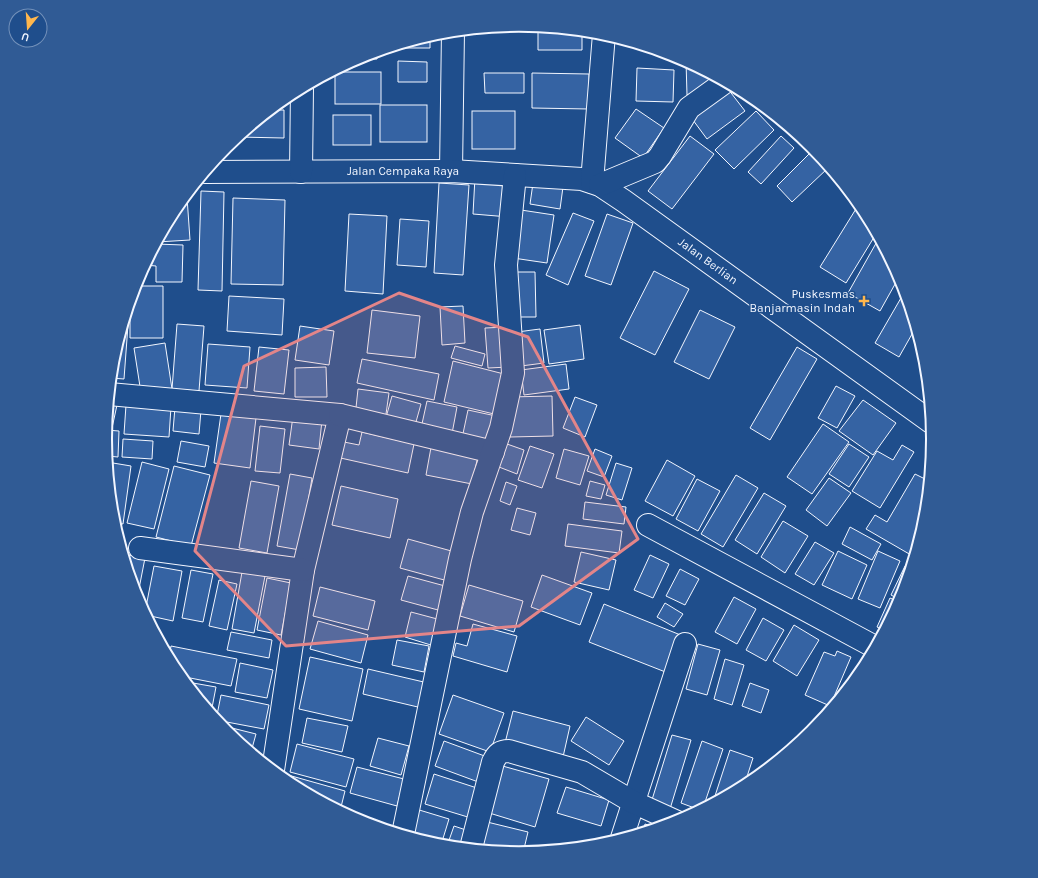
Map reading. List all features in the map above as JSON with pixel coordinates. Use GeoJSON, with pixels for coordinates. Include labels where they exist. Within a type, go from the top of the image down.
{"type":"FeatureCollection","features":[{"type":"Feature","properties":{"kind":"street"},"geometry":{"type":"LineString","coordinates":[[451,171],[453,38]]}},
{"type":"Feature","properties":{"kind":"street"},"geometry":{"type":"LineString","coordinates":[[604,41],[596,183],[655,162],[689,108],[720,86]]}},
{"type":"Feature","properties":{"kind":"street"},"geometry":{"type":"LineString","coordinates":[[301,172],[302,96]]}},
{"type":"Feature","properties":{"kind":"street","name":"Jalan Cempaka Raya"},"geometry":{"type":"LineString","coordinates":[[212,172],[451,171],[582,179],[596,183]]}},
{"type":"Feature","properties":{"kind":"street"},"geometry":{"type":"LineString","coordinates":[[404,829],[460,559],[472,512],[502,422],[513,373],[506,264],[515,175]]}},
{"type":"Feature","properties":{"kind":"street","name":"Jalan Berlian"},"geometry":{"type":"LineString","coordinates":[[596,183],[624,201],[925,418]]}},
{"type":"Feature","properties":{"kind":"street"},"geometry":{"type":"LineString","coordinates":[[114,394],[340,415],[493,452]]}},
{"type":"Feature","properties":{"kind":"street"},"geometry":{"type":"LineString","coordinates":[[274,764],[303,570],[340,415]]}},
{"type":"Feature","properties":{"kind":"street"},"geometry":{"type":"LineString","coordinates":[[648,525],[870,644]]}},
{"type":"Feature","properties":{"kind":"street"},"geometry":{"type":"LineString","coordinates":[[140,548],[303,570]]}},
{"type":"Feature","properties":{"kind":"street"},"geometry":{"type":"LineString","coordinates":[[624,832],[686,644]]}},
{"type":"Feature","properties":{"kind":"street"},"geometry":{"type":"LineString","coordinates":[[472,843],[493,762],[496,755],[502,751],[509,751],[582,772],[633,802],[668,818]]}},
{"type":"Feature","properties":{"kind":"highlighted area"},"geometry":{"type":"Polygon","coordinates":[[[399,293],[528,337],[638,539],[519,626],[286,646],[195,551],[244,366],[399,293]]]}},
{"type":"Feature","properties":{"kind":"building"},"geometry":{"type":"Polygon","coordinates":[[[538,33],[582,37],[582,50],[538,50],[538,33]]]}},
{"type":"Feature","properties":{"kind":"building"},"geometry":{"type":"Polygon","coordinates":[[[430,42],[430,48],[408,48],[430,42]]]}},
{"type":"Feature","properties":{"kind":"building"},"geometry":{"type":"Polygon","coordinates":[[[398,61],[427,62],[427,82],[398,82],[398,61]]]}},
{"type":"Feature","properties":{"kind":"building"},"geometry":{"type":"Polygon","coordinates":[[[637,68],[674,70],[673,102],[636,101],[637,68]]]}},
{"type":"Feature","properties":{"kind":"building"},"geometry":{"type":"Polygon","coordinates":[[[686,68],[715,83],[687,95],[686,68]]]}},
{"type":"Feature","properties":{"kind":"building"},"geometry":{"type":"Polygon","coordinates":[[[343,72],[381,72],[381,104],[335,104],[335,76],[343,72]]]}},
{"type":"Feature","properties":{"kind":"building"},"geometry":{"type":"Polygon","coordinates":[[[484,73],[524,73],[524,93],[485,93],[484,73]]]}},
{"type":"Feature","properties":{"kind":"building"},"geometry":{"type":"Polygon","coordinates":[[[532,73],[589,74],[589,109],[532,108],[532,73]]]}},
{"type":"Feature","properties":{"kind":"building"},"geometry":{"type":"Polygon","coordinates":[[[727,90],[730,92],[745,111],[707,139],[690,116],[727,90]]]}},
{"type":"Feature","properties":{"kind":"building"},"geometry":{"type":"Polygon","coordinates":[[[380,105],[427,105],[427,142],[380,142],[380,105]]]}},
{"type":"Feature","properties":{"kind":"building"},"geometry":{"type":"Polygon","coordinates":[[[636,109],[664,128],[643,158],[615,138],[636,109]]]}},
{"type":"Feature","properties":{"kind":"building"},"geometry":{"type":"Polygon","coordinates":[[[280,110],[284,110],[284,138],[246,137],[271,116],[280,110]]]}},
{"type":"Feature","properties":{"kind":"building"},"geometry":{"type":"Polygon","coordinates":[[[472,111],[515,111],[515,149],[472,149],[472,111]]]}},
{"type":"Feature","properties":{"kind":"building"},"geometry":{"type":"Polygon","coordinates":[[[756,111],[774,130],[734,169],[715,150],[756,111]]]}},
{"type":"Feature","properties":{"kind":"building"},"geometry":{"type":"Polygon","coordinates":[[[333,115],[371,115],[371,145],[333,145],[333,115]]]}},
{"type":"Feature","properties":{"kind":"building"},"geometry":{"type":"Polygon","coordinates":[[[690,136],[714,154],[672,209],[648,191],[690,136]]]}},
{"type":"Feature","properties":{"kind":"building"},"geometry":{"type":"Polygon","coordinates":[[[781,136],[794,148],[761,184],[748,172],[781,136]]]}},
{"type":"Feature","properties":{"kind":"building"},"geometry":{"type":"Polygon","coordinates":[[[809,154],[825,171],[792,202],[777,186],[809,154]]]}},
{"type":"Feature","properties":{"kind":"building"},"geometry":{"type":"Polygon","coordinates":[[[475,177],[512,179],[509,217],[473,214],[475,177]]]}},
{"type":"Feature","properties":{"kind":"building"},"geometry":{"type":"Polygon","coordinates":[[[439,183],[469,185],[463,275],[434,273],[439,183]]]}},
{"type":"Feature","properties":{"kind":"building"},"geometry":{"type":"Polygon","coordinates":[[[533,183],[563,187],[560,209],[530,204],[533,183]]]}},
{"type":"Feature","properties":{"kind":"building"},"geometry":{"type":"Polygon","coordinates":[[[201,191],[224,192],[222,291],[198,290],[201,191]]]}},
{"type":"Feature","properties":{"kind":"building"},"geometry":{"type":"Polygon","coordinates":[[[233,198],[285,200],[283,285],[231,284],[233,198]]]}},
{"type":"Feature","properties":{"kind":"building"},"geometry":{"type":"Polygon","coordinates":[[[187,204],[190,240],[163,242],[187,204]]]}},
{"type":"Feature","properties":{"kind":"building"},"geometry":{"type":"Polygon","coordinates":[[[521,210],[554,215],[547,263],[513,258],[521,210]]]}},
{"type":"Feature","properties":{"kind":"building"},"geometry":{"type":"Polygon","coordinates":[[[855,210],[873,239],[846,283],[820,267],[855,210]]]}},
{"type":"Feature","properties":{"kind":"building"},"geometry":{"type":"Polygon","coordinates":[[[573,213],[594,221],[568,285],[546,275],[573,213]]]}},
{"type":"Feature","properties":{"kind":"building"},"geometry":{"type":"Polygon","coordinates":[[[349,214],[387,216],[383,294],[345,291],[349,214]]]}},
{"type":"Feature","properties":{"kind":"building"},"geometry":{"type":"Polygon","coordinates":[[[607,214],[633,223],[611,285],[585,276],[607,214]]]}},
{"type":"Feature","properties":{"kind":"building"},"geometry":{"type":"Polygon","coordinates":[[[400,219],[429,221],[426,267],[397,265],[400,219]]]}},
{"type":"Feature","properties":{"kind":"building"},"geometry":{"type":"Polygon","coordinates":[[[162,244],[183,245],[182,282],[156,282],[156,266],[151,266],[162,244]]]}},
{"type":"Feature","properties":{"kind":"building"},"geometry":{"type":"Polygon","coordinates":[[[876,244],[895,284],[880,311],[848,293],[876,244]]]}},
{"type":"Feature","properties":{"kind":"building"},"geometry":{"type":"Polygon","coordinates":[[[654,271],[689,289],[655,355],[620,338],[654,271]]]}},
{"type":"Feature","properties":{"kind":"building"},"geometry":{"type":"Polygon","coordinates":[[[510,272],[535,272],[536,317],[511,317],[510,272]]]}},
{"type":"Feature","properties":{"kind":"building"},"geometry":{"type":"Polygon","coordinates":[[[142,286],[163,286],[163,338],[130,338],[130,321],[142,286]]]}},
{"type":"Feature","properties":{"kind":"building"},"geometry":{"type":"Polygon","coordinates":[[[229,296],[284,299],[282,335],[227,331],[229,296]]]}},
{"type":"Feature","properties":{"kind":"building"},"geometry":{"type":"Polygon","coordinates":[[[901,299],[912,334],[899,357],[875,343],[901,299]]]}},
{"type":"Feature","properties":{"kind":"building"},"geometry":{"type":"Polygon","coordinates":[[[463,306],[465,343],[442,345],[440,307],[463,306]]]}},
{"type":"Feature","properties":{"kind":"building"},"geometry":{"type":"Polygon","coordinates":[[[372,310],[420,316],[415,358],[367,353],[372,310]]]}},
{"type":"Feature","properties":{"kind":"building"},"geometry":{"type":"Polygon","coordinates":[[[700,310],[735,327],[709,379],[674,362],[700,310]]]}},
{"type":"Feature","properties":{"kind":"building"},"geometry":{"type":"Polygon","coordinates":[[[177,324],[204,326],[199,391],[172,389],[177,324]]]}},
{"type":"Feature","properties":{"kind":"building"},"geometry":{"type":"Polygon","coordinates":[[[580,325],[584,359],[549,364],[544,330],[580,325]]]}},
{"type":"Feature","properties":{"kind":"building"},"geometry":{"type":"Polygon","coordinates":[[[300,326],[334,331],[329,365],[295,360],[300,326]]]}},
{"type":"Feature","properties":{"kind":"building"},"geometry":{"type":"Polygon","coordinates":[[[507,327],[509,367],[488,368],[485,328],[507,327]]]}},
{"type":"Feature","properties":{"kind":"building"},"geometry":{"type":"Polygon","coordinates":[[[128,328],[124,379],[116,378],[128,328]]]}},
{"type":"Feature","properties":{"kind":"building"},"geometry":{"type":"Polygon","coordinates":[[[540,329],[544,363],[521,366],[517,332],[540,329]]]}},
{"type":"Feature","properties":{"kind":"building"},"geometry":{"type":"Polygon","coordinates":[[[165,343],[172,389],[141,393],[134,348],[165,343]]]}},
{"type":"Feature","properties":{"kind":"building"},"geometry":{"type":"Polygon","coordinates":[[[208,344],[250,347],[247,388],[205,385],[208,344]]]}},
{"type":"Feature","properties":{"kind":"building"},"geometry":{"type":"Polygon","coordinates":[[[455,346],[485,354],[482,366],[451,358],[455,346]]]}},
{"type":"Feature","properties":{"kind":"building"},"geometry":{"type":"Polygon","coordinates":[[[259,347],[289,350],[284,394],[254,391],[259,347]]]}},
{"type":"Feature","properties":{"kind":"building"},"geometry":{"type":"Polygon","coordinates":[[[797,347],[817,359],[770,440],[750,428],[797,347]]]}},
{"type":"Feature","properties":{"kind":"building"},"geometry":{"type":"Polygon","coordinates":[[[362,359],[439,374],[434,400],[357,383],[362,359]]]}},
{"type":"Feature","properties":{"kind":"building"},"geometry":{"type":"Polygon","coordinates":[[[453,361],[504,374],[494,414],[444,402],[453,361]]]}},
{"type":"Feature","properties":{"kind":"building"},"geometry":{"type":"Polygon","coordinates":[[[566,364],[569,389],[524,395],[521,370],[566,364]]]}},
{"type":"Feature","properties":{"kind":"building"},"geometry":{"type":"Polygon","coordinates":[[[326,367],[327,397],[295,397],[295,368],[326,367]]]}},
{"type":"Feature","properties":{"kind":"building"},"geometry":{"type":"Polygon","coordinates":[[[836,386],[855,396],[837,428],[818,418],[836,386]]]}},
{"type":"Feature","properties":{"kind":"building"},"geometry":{"type":"Polygon","coordinates":[[[358,389],[389,393],[385,421],[355,417],[358,389]]]}},
{"type":"Feature","properties":{"kind":"building"},"geometry":{"type":"Polygon","coordinates":[[[392,396],[421,404],[414,429],[385,421],[392,396]]]}},
{"type":"Feature","properties":{"kind":"building"},"geometry":{"type":"Polygon","coordinates":[[[552,396],[553,436],[510,437],[509,397],[552,396]]]}},
{"type":"Feature","properties":{"kind":"building"},"geometry":{"type":"Polygon","coordinates":[[[575,397],[597,405],[585,437],[563,428],[575,397]]]}},
{"type":"Feature","properties":{"kind":"building"},"geometry":{"type":"Polygon","coordinates":[[[863,400],[896,423],[873,455],[839,431],[863,400]]]}},
{"type":"Feature","properties":{"kind":"building"},"geometry":{"type":"Polygon","coordinates":[[[427,401],[457,407],[451,439],[420,433],[427,401]]]}},
{"type":"Feature","properties":{"kind":"building"},"geometry":{"type":"Polygon","coordinates":[[[114,404],[117,405],[112,426],[114,404]]]}},
{"type":"Feature","properties":{"kind":"building"},"geometry":{"type":"Polygon","coordinates":[[[126,405],[171,407],[169,437],[124,434],[126,405]]]}},
{"type":"Feature","properties":{"kind":"building"},"geometry":{"type":"Polygon","coordinates":[[[175,407],[201,410],[199,434],[173,431],[175,407]]]}},
{"type":"Feature","properties":{"kind":"building"},"geometry":{"type":"Polygon","coordinates":[[[468,410],[496,416],[489,449],[461,443],[468,410]]]}},
{"type":"Feature","properties":{"kind":"building"},"geometry":{"type":"Polygon","coordinates":[[[221,414],[256,418],[250,468],[214,463],[221,414]]]}},
{"type":"Feature","properties":{"kind":"building"},"geometry":{"type":"Polygon","coordinates":[[[293,416],[322,420],[319,449],[289,445],[293,416]]]}},
{"type":"Feature","properties":{"kind":"building"},"geometry":{"type":"Polygon","coordinates":[[[823,424],[849,442],[812,494],[787,477],[823,424]]]}},
{"type":"Feature","properties":{"kind":"building"},"geometry":{"type":"Polygon","coordinates":[[[260,426],[285,429],[280,473],[255,471],[260,426]]]}},
{"type":"Feature","properties":{"kind":"building"},"geometry":{"type":"Polygon","coordinates":[[[112,430],[119,431],[118,457],[113,457],[112,430]]]}},
{"type":"Feature","properties":{"kind":"building"},"geometry":{"type":"Polygon","coordinates":[[[362,432],[414,444],[408,473],[336,457],[339,441],[359,445],[362,432]]]}},
{"type":"Feature","properties":{"kind":"building"},"geometry":{"type":"Polygon","coordinates":[[[123,439],[153,441],[152,459],[122,457],[123,439]]]}},
{"type":"Feature","properties":{"kind":"building"},"geometry":{"type":"Polygon","coordinates":[[[181,441],[209,446],[205,467],[177,462],[181,441]]]}},
{"type":"Feature","properties":{"kind":"building"},"geometry":{"type":"Polygon","coordinates":[[[432,442],[479,451],[472,484],[426,475],[432,442]]]}},
{"type":"Feature","properties":{"kind":"building"},"geometry":{"type":"Polygon","coordinates":[[[507,444],[524,450],[517,474],[499,467],[507,444]]]}},
{"type":"Feature","properties":{"kind":"building"},"geometry":{"type":"Polygon","coordinates":[[[849,444],[869,457],[849,487],[829,474],[849,444]]]}},
{"type":"Feature","properties":{"kind":"building"},"geometry":{"type":"Polygon","coordinates":[[[902,445],[914,452],[880,508],[852,491],[877,451],[893,460],[902,445]]]}},
{"type":"Feature","properties":{"kind":"building"},"geometry":{"type":"Polygon","coordinates":[[[530,446],[554,454],[542,488],[518,480],[530,446]]]}},
{"type":"Feature","properties":{"kind":"building"},"geometry":{"type":"Polygon","coordinates":[[[564,449],[589,456],[580,485],[556,478],[564,449]]]}},
{"type":"Feature","properties":{"kind":"building"},"geometry":{"type":"Polygon","coordinates":[[[595,449],[612,456],[604,477],[587,471],[595,449]]]}},
{"type":"Feature","properties":{"kind":"building"},"geometry":{"type":"Polygon","coordinates":[[[667,460],[695,476],[673,516],[645,501],[667,460]]]}},
{"type":"Feature","properties":{"kind":"building"},"geometry":{"type":"Polygon","coordinates":[[[142,462],[169,469],[154,529],[127,523],[142,462]]]}},
{"type":"Feature","properties":{"kind":"building"},"geometry":{"type":"Polygon","coordinates":[[[113,463],[131,466],[123,524],[121,524],[115,492],[113,463]]]}},
{"type":"Feature","properties":{"kind":"building"},"geometry":{"type":"Polygon","coordinates":[[[616,463],[632,468],[622,500],[606,495],[616,463]]]}},
{"type":"Feature","properties":{"kind":"building"},"geometry":{"type":"Polygon","coordinates":[[[174,466],[210,475],[191,546],[156,537],[174,466]]]}},
{"type":"Feature","properties":{"kind":"building"},"geometry":{"type":"Polygon","coordinates":[[[290,474],[312,478],[300,550],[277,546],[290,474]]]}},
{"type":"Feature","properties":{"kind":"building"},"geometry":{"type":"Polygon","coordinates":[[[915,474],[924,479],[918,518],[909,554],[866,529],[875,515],[887,522],[915,474]]]}},
{"type":"Feature","properties":{"kind":"building"},"geometry":{"type":"Polygon","coordinates":[[[736,475],[758,488],[723,547],[701,534],[736,475]]]}},
{"type":"Feature","properties":{"kind":"building"},"geometry":{"type":"Polygon","coordinates":[[[829,478],[851,493],[827,526],[806,510],[829,478]]]}},
{"type":"Feature","properties":{"kind":"building"},"geometry":{"type":"Polygon","coordinates":[[[697,479],[720,491],[698,531],[676,519],[697,479]]]}},
{"type":"Feature","properties":{"kind":"building"},"geometry":{"type":"Polygon","coordinates":[[[251,481],[279,486],[267,553],[239,548],[251,481]]]}},
{"type":"Feature","properties":{"kind":"building"},"geometry":{"type":"Polygon","coordinates":[[[590,481],[605,485],[601,499],[586,496],[590,481]]]}},
{"type":"Feature","properties":{"kind":"building"},"geometry":{"type":"Polygon","coordinates":[[[506,482],[517,486],[510,505],[500,501],[506,482]]]}},
{"type":"Feature","properties":{"kind":"building"},"geometry":{"type":"Polygon","coordinates":[[[341,486],[398,499],[390,538],[332,525],[341,486]]]}},
{"type":"Feature","properties":{"kind":"building"},"geometry":{"type":"Polygon","coordinates":[[[764,493],[786,506],[757,554],[735,540],[764,493]]]}},
{"type":"Feature","properties":{"kind":"building"},"geometry":{"type":"Polygon","coordinates":[[[585,502],[626,507],[624,524],[583,519],[585,502]]]}},
{"type":"Feature","properties":{"kind":"building"},"geometry":{"type":"Polygon","coordinates":[[[517,508],[536,513],[530,535],[511,530],[517,508]]]}},
{"type":"Feature","properties":{"kind":"building"},"geometry":{"type":"Polygon","coordinates":[[[783,521],[808,536],[785,573],[761,557],[783,521]]]}},
{"type":"Feature","properties":{"kind":"building"},"geometry":{"type":"Polygon","coordinates":[[[568,524],[622,531],[619,553],[565,546],[568,524]]]}},
{"type":"Feature","properties":{"kind":"building"},"geometry":{"type":"Polygon","coordinates":[[[850,527],[881,544],[872,560],[842,544],[850,527]]]}},
{"type":"Feature","properties":{"kind":"building"},"geometry":{"type":"Polygon","coordinates":[[[408,539],[455,552],[448,581],[400,568],[408,539]]]}},
{"type":"Feature","properties":{"kind":"building"},"geometry":{"type":"Polygon","coordinates":[[[815,542],[834,553],[814,585],[795,574],[815,542]]]}},
{"type":"Feature","properties":{"kind":"building"},"geometry":{"type":"Polygon","coordinates":[[[838,551],[867,565],[852,599],[822,585],[838,551]]]}},
{"type":"Feature","properties":{"kind":"building"},"geometry":{"type":"Polygon","coordinates":[[[878,551],[900,561],[880,608],[858,599],[878,551]]]}},
{"type":"Feature","properties":{"kind":"building"},"geometry":{"type":"Polygon","coordinates":[[[581,552],[616,560],[609,590],[574,582],[581,552]]]}},
{"type":"Feature","properties":{"kind":"building"},"geometry":{"type":"Polygon","coordinates":[[[129,555],[145,558],[140,586],[129,555]]]}},
{"type":"Feature","properties":{"kind":"building"},"geometry":{"type":"Polygon","coordinates":[[[650,555],[669,564],[653,598],[634,590],[650,555]]]}},
{"type":"Feature","properties":{"kind":"building"},"geometry":{"type":"Polygon","coordinates":[[[154,566],[182,571],[173,621],[153,617],[147,603],[154,566]]]}},
{"type":"Feature","properties":{"kind":"building"},"geometry":{"type":"Polygon","coordinates":[[[905,566],[894,597],[891,595],[905,566]]]}},
{"type":"Feature","properties":{"kind":"building"},"geometry":{"type":"Polygon","coordinates":[[[680,569],[699,579],[685,605],[666,596],[680,569]]]}},
{"type":"Feature","properties":{"kind":"building"},"geometry":{"type":"Polygon","coordinates":[[[191,570],[213,574],[203,622],[182,618],[191,570]]]}},
{"type":"Feature","properties":{"kind":"building"},"geometry":{"type":"Polygon","coordinates":[[[242,572],[265,576],[254,633],[232,629],[242,572]]]}},
{"type":"Feature","properties":{"kind":"building"},"geometry":{"type":"Polygon","coordinates":[[[542,575],[592,593],[580,625],[531,607],[542,575]]]}},
{"type":"Feature","properties":{"kind":"building"},"geometry":{"type":"Polygon","coordinates":[[[408,576],[445,586],[438,610],[401,600],[408,576]]]}},
{"type":"Feature","properties":{"kind":"building"},"geometry":{"type":"Polygon","coordinates":[[[267,578],[291,583],[281,635],[257,630],[267,578]]]}},
{"type":"Feature","properties":{"kind":"building"},"geometry":{"type":"Polygon","coordinates":[[[219,580],[237,584],[227,630],[209,626],[219,580]]]}},
{"type":"Feature","properties":{"kind":"building"},"geometry":{"type":"Polygon","coordinates":[[[469,585],[523,601],[514,632],[460,616],[469,585]]]}},
{"type":"Feature","properties":{"kind":"building"},"geometry":{"type":"Polygon","coordinates":[[[320,587],[375,601],[368,630],[313,616],[320,587]]]}},
{"type":"Feature","properties":{"kind":"building"},"geometry":{"type":"Polygon","coordinates":[[[734,597],[756,609],[737,644],[715,632],[734,597]]]}},
{"type":"Feature","properties":{"kind":"building"},"geometry":{"type":"Polygon","coordinates":[[[890,598],[893,599],[879,628],[877,627],[890,598]]]}},
{"type":"Feature","properties":{"kind":"building"},"geometry":{"type":"Polygon","coordinates":[[[665,603],[683,614],[674,627],[657,617],[665,603]]]}},
{"type":"Feature","properties":{"kind":"building"},"geometry":{"type":"Polygon","coordinates":[[[604,604],[683,636],[668,673],[589,642],[604,604]]]}},
{"type":"Feature","properties":{"kind":"building"},"geometry":{"type":"Polygon","coordinates":[[[411,612],[441,620],[434,646],[405,637],[411,612]]]}},
{"type":"Feature","properties":{"kind":"building"},"geometry":{"type":"Polygon","coordinates":[[[763,618],[784,630],[766,661],[746,650],[763,618]]]}},
{"type":"Feature","properties":{"kind":"building"},"geometry":{"type":"Polygon","coordinates":[[[318,621],[368,635],[361,663],[310,649],[318,621]]]}},
{"type":"Feature","properties":{"kind":"building"},"geometry":{"type":"Polygon","coordinates":[[[473,624],[517,636],[507,672],[453,656],[456,643],[467,646],[473,624]]]}},
{"type":"Feature","properties":{"kind":"building"},"geometry":{"type":"Polygon","coordinates":[[[794,625],[819,640],[797,676],[773,661],[794,625]]]}},
{"type":"Feature","properties":{"kind":"building"},"geometry":{"type":"Polygon","coordinates":[[[231,632],[272,640],[269,658],[227,650],[231,632]]]}},
{"type":"Feature","properties":{"kind":"building"},"geometry":{"type":"Polygon","coordinates":[[[397,640],[429,646],[424,672],[392,665],[397,640]]]}},
{"type":"Feature","properties":{"kind":"building"},"geometry":{"type":"Polygon","coordinates":[[[698,644],[720,650],[707,695],[686,689],[698,644]]]}},
{"type":"Feature","properties":{"kind":"building"},"geometry":{"type":"Polygon","coordinates":[[[171,646],[237,659],[231,686],[190,678],[171,648],[171,646]]]}},
{"type":"Feature","properties":{"kind":"building"},"geometry":{"type":"Polygon","coordinates":[[[837,651],[851,657],[834,696],[827,705],[805,695],[824,652],[835,656],[837,651]]]}},
{"type":"Feature","properties":{"kind":"building"},"geometry":{"type":"Polygon","coordinates":[[[310,657],[363,669],[352,721],[299,709],[310,657]]]}},
{"type":"Feature","properties":{"kind":"building"},"geometry":{"type":"Polygon","coordinates":[[[725,659],[744,665],[732,705],[714,699],[725,659]]]}},
{"type":"Feature","properties":{"kind":"building"},"geometry":{"type":"Polygon","coordinates":[[[240,663],[273,670],[267,698],[235,692],[240,663]]]}},
{"type":"Feature","properties":{"kind":"building"},"geometry":{"type":"Polygon","coordinates":[[[368,669],[428,683],[422,708],[363,694],[368,669]]]}},
{"type":"Feature","properties":{"kind":"building"},"geometry":{"type":"Polygon","coordinates":[[[193,683],[216,687],[212,706],[193,683]]]}},
{"type":"Feature","properties":{"kind":"building"},"geometry":{"type":"Polygon","coordinates":[[[750,683],[769,690],[761,713],[742,706],[750,683]]]}},
{"type":"Feature","properties":{"kind":"building"},"geometry":{"type":"Polygon","coordinates":[[[221,695],[269,705],[264,729],[226,722],[218,712],[221,695]]]}},
{"type":"Feature","properties":{"kind":"building"},"geometry":{"type":"Polygon","coordinates":[[[453,695],[504,713],[490,752],[439,734],[453,695]]]}},
{"type":"Feature","properties":{"kind":"building"},"geometry":{"type":"Polygon","coordinates":[[[513,711],[570,726],[563,757],[505,743],[513,711]]]}},
{"type":"Feature","properties":{"kind":"building"},"geometry":{"type":"Polygon","coordinates":[[[586,717],[624,741],[609,765],[571,741],[586,717]]]}},
{"type":"Feature","properties":{"kind":"building"},"geometry":{"type":"Polygon","coordinates":[[[307,718],[348,726],[342,752],[302,743],[307,718]]]}},
{"type":"Feature","properties":{"kind":"building"},"geometry":{"type":"Polygon","coordinates":[[[232,728],[256,734],[253,746],[232,728]]]}},
{"type":"Feature","properties":{"kind":"building"},"geometry":{"type":"Polygon","coordinates":[[[672,735],[691,740],[670,809],[651,803],[672,735]]]}},
{"type":"Feature","properties":{"kind":"building"},"geometry":{"type":"Polygon","coordinates":[[[378,738],[409,746],[401,775],[370,766],[378,738]]]}},
{"type":"Feature","properties":{"kind":"building"},"geometry":{"type":"Polygon","coordinates":[[[444,741],[490,758],[481,783],[435,766],[444,741]]]}},
{"type":"Feature","properties":{"kind":"building"},"geometry":{"type":"Polygon","coordinates":[[[702,741],[723,749],[706,800],[692,807],[681,803],[702,741]]]}},
{"type":"Feature","properties":{"kind":"building"},"geometry":{"type":"Polygon","coordinates":[[[297,744],[354,759],[346,787],[290,772],[297,744]]]}},
{"type":"Feature","properties":{"kind":"building"},"geometry":{"type":"Polygon","coordinates":[[[730,750],[753,758],[747,775],[715,795],[730,750]]]}},
{"type":"Feature","properties":{"kind":"building"},"geometry":{"type":"Polygon","coordinates":[[[499,765],[549,779],[535,827],[486,812],[499,765]]]}},
{"type":"Feature","properties":{"kind":"building"},"geometry":{"type":"Polygon","coordinates":[[[357,767],[404,779],[397,806],[350,793],[357,767]]]}},
{"type":"Feature","properties":{"kind":"building"},"geometry":{"type":"Polygon","coordinates":[[[434,774],[480,789],[471,818],[425,804],[434,774]]]}},
{"type":"Feature","properties":{"kind":"building"},"geometry":{"type":"Polygon","coordinates":[[[292,776],[345,791],[341,805],[292,776]]]}},
{"type":"Feature","properties":{"kind":"building"},"geometry":{"type":"Polygon","coordinates":[[[566,787],[609,800],[601,826],[557,813],[566,787]]]}},
{"type":"Feature","properties":{"kind":"building"},"geometry":{"type":"Polygon","coordinates":[[[416,809],[449,819],[443,839],[409,830],[416,809]]]}},
{"type":"Feature","properties":{"kind":"building"},"geometry":{"type":"Polygon","coordinates":[[[483,821],[528,832],[525,846],[477,844],[483,821]]]}},
{"type":"Feature","properties":{"kind":"building"},"geometry":{"type":"Polygon","coordinates":[[[454,826],[469,831],[465,843],[449,840],[454,826]]]}},
{"type":"Feature","properties":{"kind":"place","name":"Puskesmas Banjarmasin Indah"},"geometry":{"type":"Point","coordinates":[864,301]}}]}
